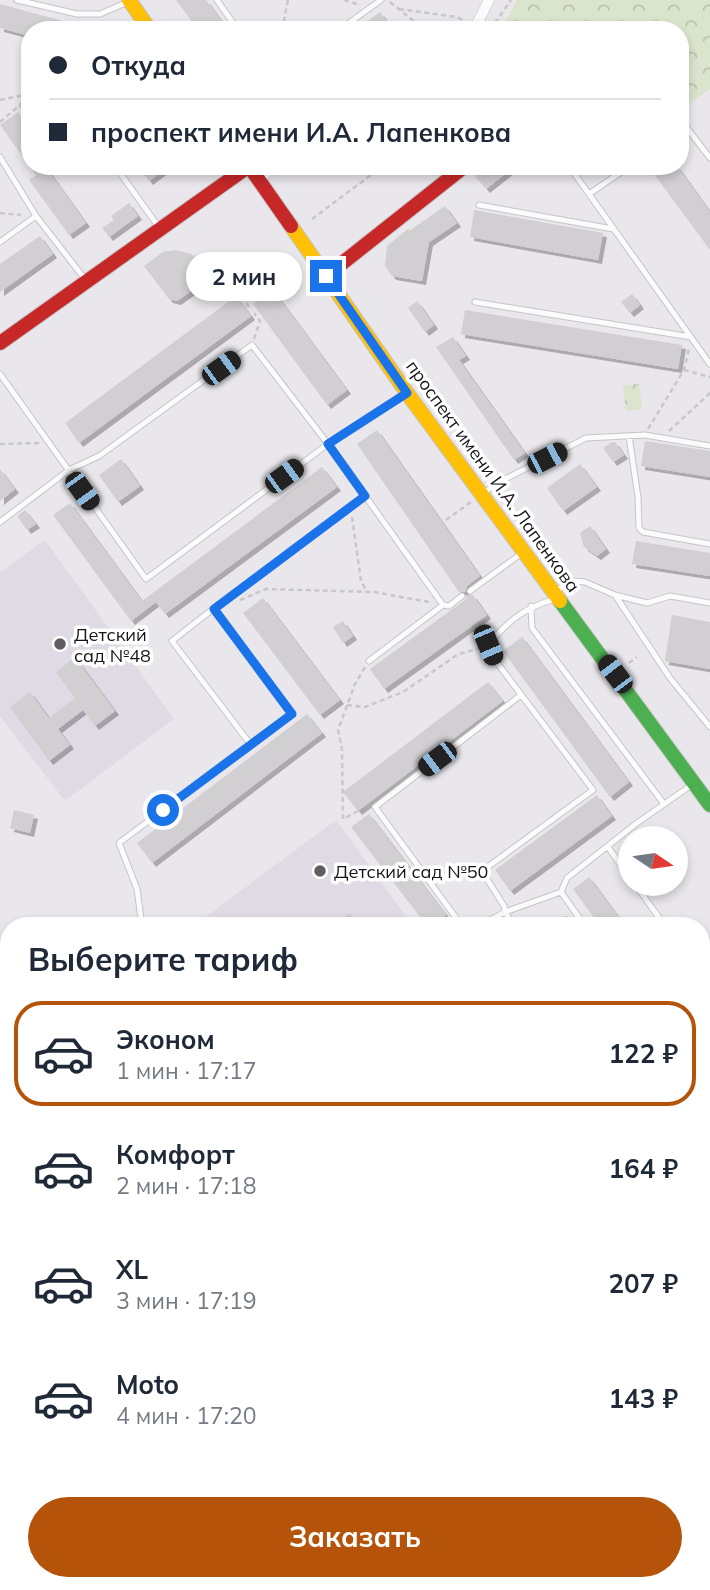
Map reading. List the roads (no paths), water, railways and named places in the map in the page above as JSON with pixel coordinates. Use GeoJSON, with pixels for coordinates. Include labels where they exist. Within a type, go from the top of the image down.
{"type":"FeatureCollection","features":[{"type":"Feature","properties":{"kind":"main road"},"geometry":{"type":"LineString","coordinates":[[129,1],[143,21]]}},
{"type":"Feature","properties":{"kind":"main road"},"geometry":{"type":"LineString","coordinates":[[2,337],[236,175]]}},
{"type":"Feature","properties":{"kind":"main road","name":"проспект имени И.А. Лапенкова"},"geometry":{"type":"LineString","coordinates":[[255,175],[407,393],[710,805]]}},
{"type":"Feature","properties":{"kind":"main road"},"geometry":{"type":"LineString","coordinates":[[326,276],[454,175]]}},
{"type":"Feature","properties":{"kind":"street"},"geometry":{"type":"LineString","coordinates":[[477,21],[489,0]]}},
{"type":"Feature","properties":{"kind":"street"},"geometry":{"type":"LineString","coordinates":[[258,179],[264,175]]}},
{"type":"Feature","properties":{"kind":"lane"},"geometry":{"type":"LineString","coordinates":[[17,0],[77,14],[100,14],[129,1]]}},
{"type":"Feature","properties":{"kind":"lane"},"geometry":{"type":"LineString","coordinates":[[217,0],[232,21]]}},
{"type":"Feature","properties":{"kind":"lane"},"geometry":{"type":"LineString","coordinates":[[351,21],[381,0]]}},
{"type":"Feature","properties":{"kind":"lane"},"geometry":{"type":"LineString","coordinates":[[689,130],[707,150],[710,158]]}},
{"type":"Feature","properties":{"kind":"lane"},"geometry":{"type":"LineString","coordinates":[[0,157],[36,216],[86,280]]}},
{"type":"Feature","properties":{"kind":"lane"},"geometry":{"type":"LineString","coordinates":[[121,175],[159,228]]}},
{"type":"Feature","properties":{"kind":"lane"},"geometry":{"type":"LineString","coordinates":[[575,175],[710,364]]}},
{"type":"Feature","properties":{"kind":"lane"},"geometry":{"type":"LineString","coordinates":[[589,194],[617,175]]}},
{"type":"Feature","properties":{"kind":"lane"},"geometry":{"type":"LineString","coordinates":[[479,205],[613,229]]}},
{"type":"Feature","properties":{"kind":"lane"},"geometry":{"type":"LineString","coordinates":[[0,242],[36,216]]}},
{"type":"Feature","properties":{"kind":"lane"},"geometry":{"type":"LineString","coordinates":[[475,302],[691,337]]}},
{"type":"Feature","properties":{"kind":"lane"},"geometry":{"type":"LineString","coordinates":[[0,522],[69,470],[99,456],[251,345],[328,444],[443,605],[449,606],[462,596]]}},
{"type":"Feature","properties":{"kind":"lane"},"geometry":{"type":"LineString","coordinates":[[0,374],[146,579],[328,444],[407,393]]}},
{"type":"Feature","properties":{"kind":"lane"},"geometry":{"type":"LineString","coordinates":[[482,494],[507,478],[586,438],[645,435],[710,446]]}},
{"type":"Feature","properties":{"kind":"lane"},"geometry":{"type":"LineString","coordinates":[[629,436],[638,497],[639,528],[710,544]]}},
{"type":"Feature","properties":{"kind":"lane"},"geometry":{"type":"LineString","coordinates":[[251,745],[172,641],[365,496]]}},
{"type":"Feature","properties":{"kind":"lane"},"geometry":{"type":"LineString","coordinates":[[470,591],[524,552]]}},
{"type":"Feature","properties":{"kind":"lane"},"geometry":{"type":"LineString","coordinates":[[508,917],[482,871],[593,790],[495,660],[488,645],[502,628],[531,606],[556,595],[574,581],[585,582],[615,595],[647,603],[670,596],[710,603]]}},
{"type":"Feature","properties":{"kind":"lane"},"geometry":{"type":"LineString","coordinates":[[615,595],[670,678],[710,727]]}},
{"type":"Feature","properties":{"kind":"lane"},"geometry":{"type":"LineString","coordinates":[[369,661],[443,605]]}},
{"type":"Feature","properties":{"kind":"lane"},"geometry":{"type":"LineString","coordinates":[[531,606],[533,628],[664,804]]}},
{"type":"Feature","properties":{"kind":"lane"},"geometry":{"type":"LineString","coordinates":[[141,917],[137,889],[119,843],[292,714],[214,609]]}},
{"type":"Feature","properties":{"kind":"lane"},"geometry":{"type":"LineString","coordinates":[[455,917],[375,807],[521,695]]}},
{"type":"Feature","properties":{"kind":"lane"},"geometry":{"type":"LineString","coordinates":[[496,917],[561,892],[567,877],[695,783]]}},
{"type":"Feature","properties":{"kind":"lane"},"geometry":{"type":"LineString","coordinates":[[608,847],[618,861]]}},
{"type":"Feature","properties":{"kind":"lane"},"geometry":{"type":"LineString","coordinates":[[561,892],[579,917]]}},
{"type":"Feature","properties":{"kind":"lane"},"geometry":{"type":"LineString","coordinates":[[644,896],[659,917]]}},
{"type":"Feature","properties":{"kind":"place","name":"Детский сад №48"},"geometry":{"type":"Point","coordinates":[60,644]}},
{"type":"Feature","properties":{"kind":"place","name":"Детский сад №50"},"geometry":{"type":"Point","coordinates":[320,871]}}]}
